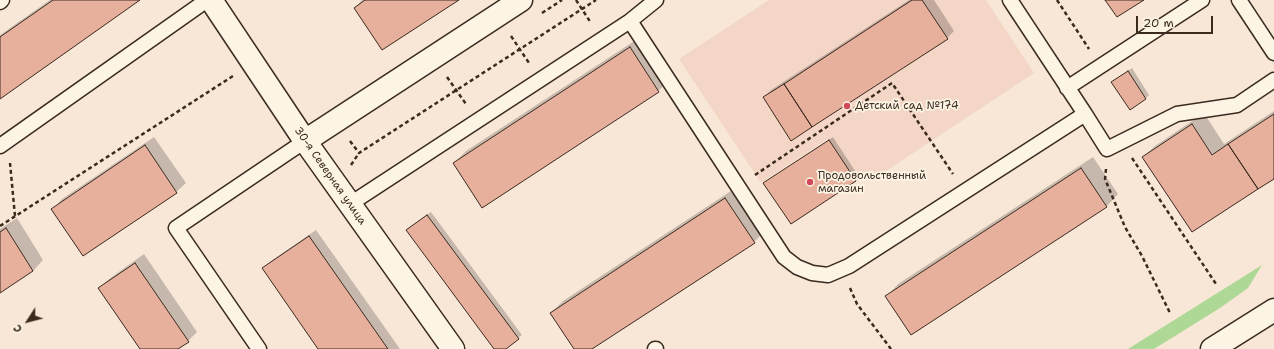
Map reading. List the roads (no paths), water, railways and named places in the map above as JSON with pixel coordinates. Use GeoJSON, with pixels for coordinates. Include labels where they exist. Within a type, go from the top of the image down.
{"type":"FeatureCollection","features":[{"type":"Feature","properties":{"kind":"street","name":"30-я Северная улица"},"geometry":{"type":"LineString","coordinates":[[211,0],[305,140],[453,349]]}},
{"type":"Feature","properties":{"kind":"street"},"geometry":{"type":"LineString","coordinates":[[305,140],[521,0]]}},
{"type":"Feature","properties":{"kind":"street"},"geometry":{"type":"LineString","coordinates":[[1222,346],[1274,310]]}},
{"type":"Feature","properties":{"kind":"lane"},"geometry":{"type":"LineString","coordinates":[[4,143],[207,0]]}},
{"type":"Feature","properties":{"kind":"lane"},"geometry":{"type":"LineString","coordinates":[[350,204],[630,21],[656,0]]}},
{"type":"Feature","properties":{"kind":"lane"},"geometry":{"type":"LineString","coordinates":[[1010,0],[1107,149],[1177,114],[1237,104],[1274,80]]}},
{"type":"Feature","properties":{"kind":"lane"},"geometry":{"type":"LineString","coordinates":[[1067,88],[1202,0]]}},
{"type":"Feature","properties":{"kind":"lane"},"geometry":{"type":"LineString","coordinates":[[1239,0],[1274,53]]}},
{"type":"Feature","properties":{"kind":"lane"},"geometry":{"type":"LineString","coordinates":[[630,21],[784,257],[797,267],[812,273],[828,275],[849,266],[1085,114]]}},
{"type":"Feature","properties":{"kind":"lane"},"geometry":{"type":"LineString","coordinates":[[259,349],[176,228],[305,140]]}},
{"type":"Feature","properties":{"kind":"place","name":"Детский сад №174"},"geometry":{"type":"Point","coordinates":[847,106]}},
{"type":"Feature","properties":{"kind":"place","name":"Продовольственный магазин"},"geometry":{"type":"Point","coordinates":[810,182]}}]}
